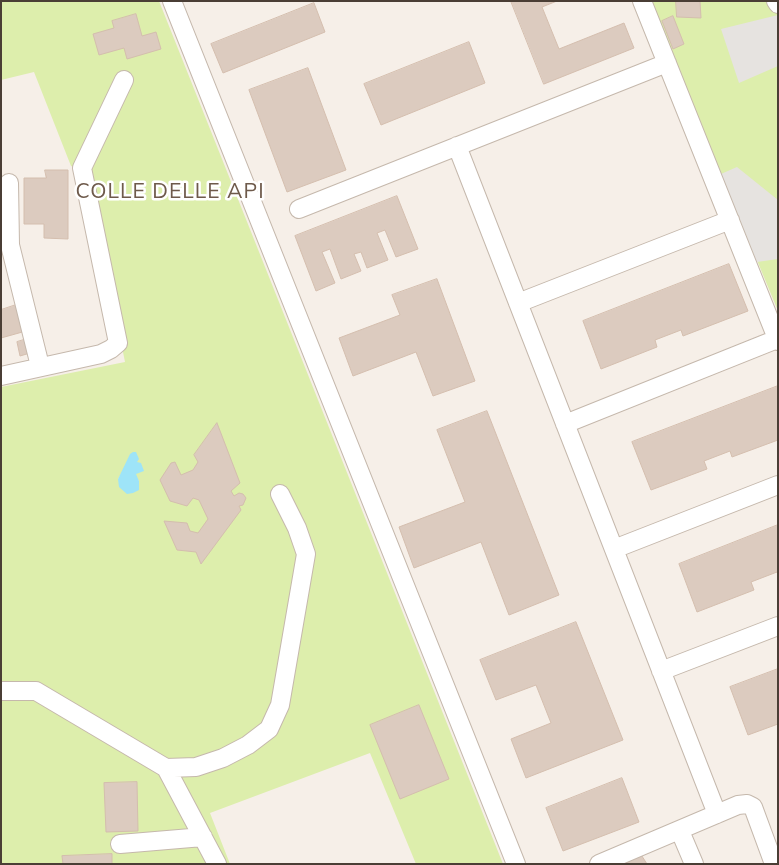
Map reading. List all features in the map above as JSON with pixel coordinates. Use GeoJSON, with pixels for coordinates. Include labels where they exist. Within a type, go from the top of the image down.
{"type":"FeatureCollection","features":[{"type":"Feature","properties":{"kind":"street"},"geometry":{"type":"LineString","coordinates":[[172,1],[516,864]]}},
{"type":"Feature","properties":{"kind":"street"},"geometry":{"type":"LineString","coordinates":[[565,424],[778,340],[642,1]]}},
{"type":"Feature","properties":{"kind":"street"},"geometry":{"type":"LineString","coordinates":[[299,209],[667,63]]}},
{"type":"Feature","properties":{"kind":"street"},"geometry":{"type":"LineString","coordinates":[[1,376],[101,354],[118,343],[82,168],[124,80]]}},
{"type":"Feature","properties":{"kind":"street"},"geometry":{"type":"LineString","coordinates":[[457,146],[717,814]]}},
{"type":"Feature","properties":{"kind":"street"},"geometry":{"type":"LineString","coordinates":[[9,183],[10,245],[40,366]]}},
{"type":"Feature","properties":{"kind":"street"},"geometry":{"type":"LineString","coordinates":[[518,304],[730,220]]}},
{"type":"Feature","properties":{"kind":"street"},"geometry":{"type":"LineString","coordinates":[[614,549],[778,485]]}},
{"type":"Feature","properties":{"kind":"street"},"geometry":{"type":"LineString","coordinates":[[166,768],[196,767],[223,758],[248,745],[270,728],[280,704],[306,554],[297,528],[280,494]]}},
{"type":"Feature","properties":{"kind":"street"},"geometry":{"type":"LineString","coordinates":[[661,670],[778,626]]}},
{"type":"Feature","properties":{"kind":"street"},"geometry":{"type":"LineString","coordinates":[[1,691],[36,691],[166,768],[217,864]]}},
{"type":"Feature","properties":{"kind":"street"},"geometry":{"type":"LineString","coordinates":[[599,864],[738,805],[747,804],[753,808],[774,855]]}},
{"type":"Feature","properties":{"kind":"street"},"geometry":{"type":"LineString","coordinates":[[680,831],[694,864]]}},
{"type":"Feature","properties":{"kind":"street"},"geometry":{"type":"LineString","coordinates":[[120,844],[203,837]]}},
{"type":"Feature","properties":{"kind":"green space"},"geometry":{"type":"Polygon","coordinates":[[[1,1],[159,1],[503,864],[416,864],[370,753],[210,813],[230,864],[1,864],[1,387],[125,362],[87,172],[71,166],[34,72],[1,80],[1,1]],[[126,466],[118,479],[139,490],[139,481],[136,474],[126,466]]]}},
{"type":"Feature","properties":{"kind":"green space"},"geometry":{"type":"Polygon","coordinates":[[[650,1],[778,1],[778,311],[667,43],[650,1]]]}},
{"type":"Feature","properties":{"kind":"shaded area"},"geometry":{"type":"Polygon","coordinates":[[[778,15],[778,66],[739,83],[721,29],[778,15]]]}},
{"type":"Feature","properties":{"kind":"shaded area"},"geometry":{"type":"Polygon","coordinates":[[[737,167],[778,200],[778,259],[757,262],[721,174],[737,167]]]}},
{"type":"Feature","properties":{"kind":"water"},"geometry":{"type":"Polygon","coordinates":[[[136,452],[139,459],[137,462],[141,463],[144,471],[136,474],[139,481],[139,490],[127,494],[119,487],[118,479],[130,454],[136,452]]]}},
{"type":"Feature","properties":{"kind":"building"},"geometry":{"type":"Polygon","coordinates":[[[511,1],[557,1],[542,7],[559,49],[624,23],[634,48],[544,84],[511,1]]]}},
{"type":"Feature","properties":{"kind":"building"},"geometry":{"type":"Polygon","coordinates":[[[676,1],[700,1],[701,18],[677,17],[676,1]]]}},
{"type":"Feature","properties":{"kind":"building"},"geometry":{"type":"Polygon","coordinates":[[[314,3],[325,32],[223,73],[211,44],[314,3]]]}},
{"type":"Feature","properties":{"kind":"building"},"geometry":{"type":"Polygon","coordinates":[[[136,14],[142,36],[156,32],[161,49],[127,59],[124,48],[99,55],[93,34],[114,28],[112,21],[136,14]]]}},
{"type":"Feature","properties":{"kind":"building"},"geometry":{"type":"Polygon","coordinates":[[[673,16],[684,44],[673,49],[662,21],[673,16]]]}},
{"type":"Feature","properties":{"kind":"building"},"geometry":{"type":"Polygon","coordinates":[[[469,42],[485,83],[381,125],[364,84],[469,42]]]}},
{"type":"Feature","properties":{"kind":"building"},"geometry":{"type":"Polygon","coordinates":[[[308,68],[346,170],[287,192],[249,90],[308,68]]]}},
{"type":"Feature","properties":{"kind":"building"},"geometry":{"type":"Polygon","coordinates":[[[45,170],[68,170],[68,239],[44,238],[44,224],[24,224],[24,178],[46,178],[45,170]]]}},
{"type":"Feature","properties":{"kind":"building"},"geometry":{"type":"Polygon","coordinates":[[[397,196],[418,249],[396,257],[385,230],[377,233],[388,260],[367,268],[361,252],[354,254],[361,271],[341,279],[330,249],[322,252],[335,283],[316,291],[295,236],[397,196]]]}},
{"type":"Feature","properties":{"kind":"building"},"geometry":{"type":"Polygon","coordinates":[[[729,264],[748,311],[683,336],[681,330],[655,340],[657,347],[601,369],[583,321],[729,264]]]}},
{"type":"Feature","properties":{"kind":"building"},"geometry":{"type":"Polygon","coordinates":[[[437,279],[475,381],[433,396],[416,352],[353,376],[339,338],[400,315],[392,295],[437,279]]]}},
{"type":"Feature","properties":{"kind":"building"},"geometry":{"type":"Polygon","coordinates":[[[19,304],[26,331],[1,338],[1,310],[19,304]]]}},
{"type":"Feature","properties":{"kind":"building"},"geometry":{"type":"Polygon","coordinates":[[[27,339],[30,353],[20,356],[17,342],[27,339]]]}},
{"type":"Feature","properties":{"kind":"building"},"geometry":{"type":"Polygon","coordinates":[[[778,386],[778,440],[732,457],[730,451],[704,461],[707,469],[651,490],[632,442],[778,386]]]}},
{"type":"Feature","properties":{"kind":"building"},"geometry":{"type":"Polygon","coordinates":[[[487,411],[559,595],[509,615],[481,542],[414,568],[399,527],[465,502],[437,430],[487,411]]]}},
{"type":"Feature","properties":{"kind":"building"},"geometry":{"type":"Polygon","coordinates":[[[217,423],[240,483],[231,491],[234,496],[239,493],[243,494],[246,498],[243,505],[239,506],[241,510],[201,564],[196,552],[177,550],[164,521],[187,523],[190,531],[198,533],[208,519],[199,500],[193,498],[187,506],[170,501],[160,480],[171,463],[175,462],[181,475],[193,470],[198,462],[194,455],[217,423]]]}},
{"type":"Feature","properties":{"kind":"building"},"geometry":{"type":"Polygon","coordinates":[[[778,525],[778,575],[777,572],[751,582],[754,590],[697,612],[679,564],[778,525]]]}},
{"type":"Feature","properties":{"kind":"building"},"geometry":{"type":"Polygon","coordinates":[[[576,622],[623,740],[526,778],[511,739],[551,723],[536,685],[496,700],[480,660],[576,622]]]}},
{"type":"Feature","properties":{"kind":"building"},"geometry":{"type":"Polygon","coordinates":[[[778,669],[778,724],[748,735],[730,687],[778,669]]]}},
{"type":"Feature","properties":{"kind":"building"},"geometry":{"type":"Polygon","coordinates":[[[419,705],[449,779],[400,799],[370,725],[419,705]]]}},
{"type":"Feature","properties":{"kind":"building"},"geometry":{"type":"Polygon","coordinates":[[[622,778],[639,822],[563,851],[546,808],[622,778]]]}},
{"type":"Feature","properties":{"kind":"building"},"geometry":{"type":"Polygon","coordinates":[[[137,782],[138,831],[106,832],[104,783],[137,782]]]}},
{"type":"Feature","properties":{"kind":"building"},"geometry":{"type":"Polygon","coordinates":[[[640,853],[647,864],[620,864],[640,853]]]}},
{"type":"Feature","properties":{"kind":"building"},"geometry":{"type":"Polygon","coordinates":[[[112,854],[112,864],[63,864],[62,856],[112,854]]]}},
{"type":"Feature","properties":{"kind":"district","name":"COLLE DELLE API"},"geometry":{"type":"Point","coordinates":[170,192]}}]}
